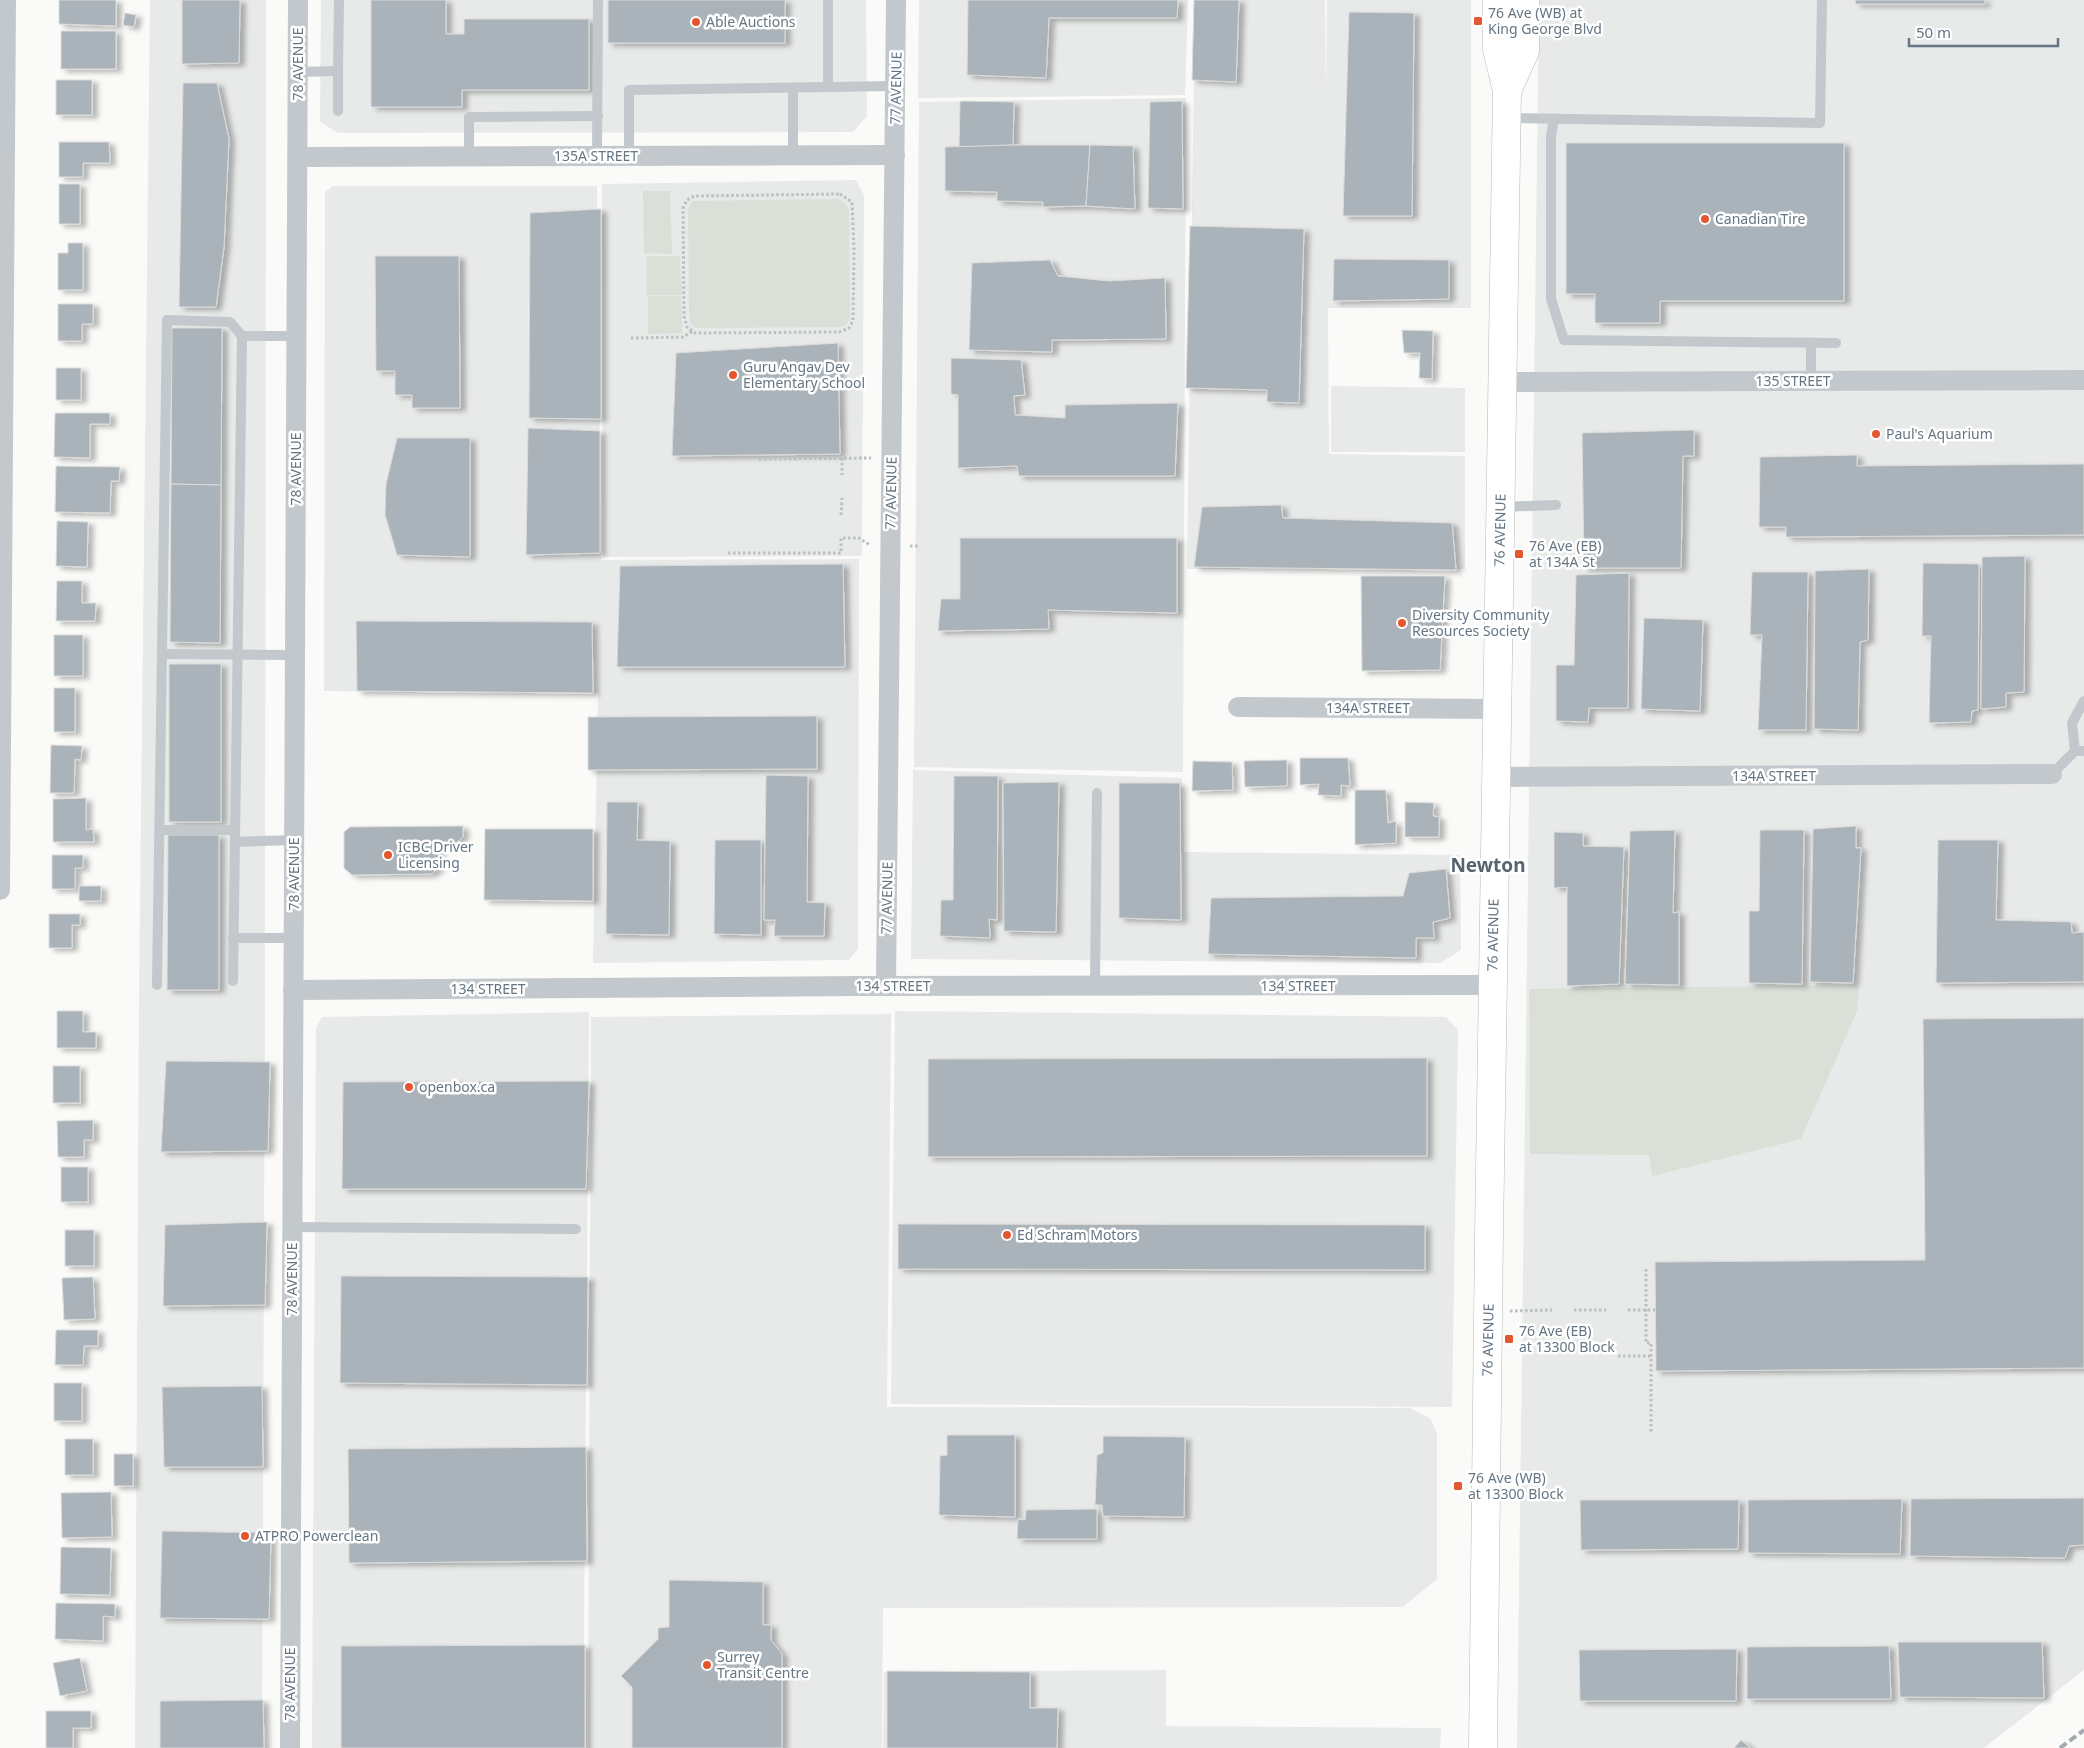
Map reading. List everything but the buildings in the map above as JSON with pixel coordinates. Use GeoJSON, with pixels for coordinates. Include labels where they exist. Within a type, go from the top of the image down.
{"type":"FeatureCollection","features":[{"type":"Feature","properties":{"kind":"main road","name":"76 AVENUE"},"geometry":{"type":"LineString","coordinates":[[1483,1748],[1507,91],[1497,50],[1497,0]]}},
{"type":"Feature","properties":{"kind":"main road","name":"76 AVENUE"},"geometry":{"type":"LineString","coordinates":[[1507,91],[1524,50],[1525,0]]}},
{"type":"Feature","properties":{"kind":"street"},"geometry":{"type":"LineString","coordinates":[[0,890],[6,0]]}},
{"type":"Feature","properties":{"kind":"street","name":"78 AVENUE"},"geometry":{"type":"LineString","coordinates":[[290,1748],[298,0]]}},
{"type":"Feature","properties":{"kind":"street","name":"77 AVENUE"},"geometry":{"type":"LineString","coordinates":[[886,986],[896,0]]}},
{"type":"Feature","properties":{"kind":"street","name":"135A STREET"},"geometry":{"type":"LineString","coordinates":[[298,157],[895,155]]}},
{"type":"Feature","properties":{"kind":"street","name":"135 STREET"},"geometry":{"type":"LineString","coordinates":[[1502,382],[2084,380]]}},
{"type":"Feature","properties":{"kind":"street","name":"134A STREET"},"geometry":{"type":"LineString","coordinates":[[1238,707],[1497,709]]}},
{"type":"Feature","properties":{"kind":"street","name":"134A STREET"},"geometry":{"type":"LineString","coordinates":[[1496,777],[2052,774]]}},
{"type":"Feature","properties":{"kind":"street","name":"134 STREET"},"geometry":{"type":"LineString","coordinates":[[293,990],[886,986],[1493,985]]}},
{"type":"Feature","properties":{"kind":"lane"},"geometry":{"type":"LineString","coordinates":[[338,0],[338,110]]}},
{"type":"Feature","properties":{"kind":"lane"},"geometry":{"type":"LineString","coordinates":[[597,156],[598,0]]}},
{"type":"Feature","properties":{"kind":"lane"},"geometry":{"type":"LineString","coordinates":[[828,0],[828,87]]}},
{"type":"Feature","properties":{"kind":"lane"},"geometry":{"type":"LineString","coordinates":[[1506,118],[1820,123],[1822,0]]}},
{"type":"Feature","properties":{"kind":"lane"},"geometry":{"type":"LineString","coordinates":[[298,72],[338,71]]}},
{"type":"Feature","properties":{"kind":"lane"},"geometry":{"type":"LineString","coordinates":[[629,156],[629,90],[896,86]]}},
{"type":"Feature","properties":{"kind":"lane"},"geometry":{"type":"LineString","coordinates":[[793,88],[793,155]]}},
{"type":"Feature","properties":{"kind":"lane"},"geometry":{"type":"LineString","coordinates":[[469,156],[469,118],[598,116]]}},
{"type":"Feature","properties":{"kind":"lane"},"geometry":{"type":"LineString","coordinates":[[1554,118],[1551,136],[1551,299],[1564,340],[1836,343]]}},
{"type":"Feature","properties":{"kind":"lane"},"geometry":{"type":"LineString","coordinates":[[157,985],[167,320],[230,322],[242,336],[233,981]]}},
{"type":"Feature","properties":{"kind":"lane"},"geometry":{"type":"LineString","coordinates":[[242,336],[296,336]]}},
{"type":"Feature","properties":{"kind":"lane"},"geometry":{"type":"LineString","coordinates":[[1811,343],[1811,381]]}},
{"type":"Feature","properties":{"kind":"lane"},"geometry":{"type":"LineString","coordinates":[[1500,507],[1556,505]]}},
{"type":"Feature","properties":{"kind":"lane"},"geometry":{"type":"LineString","coordinates":[[162,654],[295,655]]}},
{"type":"Feature","properties":{"kind":"lane"},"geometry":{"type":"LineString","coordinates":[[2052,774],[2080,751],[2072,723],[2084,701]]}},
{"type":"Feature","properties":{"kind":"lane"},"geometry":{"type":"LineString","coordinates":[[1095,986],[1097,794]]}},
{"type":"Feature","properties":{"kind":"lane"},"geometry":{"type":"LineString","coordinates":[[160,830],[235,830]]}},
{"type":"Feature","properties":{"kind":"lane"},"geometry":{"type":"LineString","coordinates":[[235,842],[294,840]]}},
{"type":"Feature","properties":{"kind":"lane"},"geometry":{"type":"LineString","coordinates":[[233,938],[293,938]]}},
{"type":"Feature","properties":{"kind":"lane"},"geometry":{"type":"LineString","coordinates":[[292,1227],[576,1229]]}},
{"type":"Feature","properties":{"kind":"path"},"geometry":{"type":"LineString","coordinates":[[630,338],[682,337],[694,331],[696,333],[839,332],[848,328],[853,321],[854,251],[852,202],[840,194],[717,195],[694,196],[687,200],[682,208],[684,316],[687,326],[694,331]]}},
{"type":"Feature","properties":{"kind":"path"},"geometry":{"type":"LineString","coordinates":[[842,458],[842,475]]}},
{"type":"Feature","properties":{"kind":"path"},"geometry":{"type":"LineString","coordinates":[[759,459],[871,458]]}},
{"type":"Feature","properties":{"kind":"path"},"geometry":{"type":"LineString","coordinates":[[841,515],[842,498]]}},
{"type":"Feature","properties":{"kind":"path"},"geometry":{"type":"LineString","coordinates":[[728,553],[840,553],[841,536],[859,538],[870,545]]}},
{"type":"Feature","properties":{"kind":"path"},"geometry":{"type":"LineString","coordinates":[[907,546],[919,546]]}},
{"type":"Feature","properties":{"kind":"path"},"geometry":{"type":"LineString","coordinates":[[1646,1269],[1646,1343],[1651,1343],[1651,1434]]}},
{"type":"Feature","properties":{"kind":"path"},"geometry":{"type":"LineString","coordinates":[[1509,1311],[1552,1310]]}},
{"type":"Feature","properties":{"kind":"path"},"geometry":{"type":"LineString","coordinates":[[1574,1310],[1606,1310]]}},
{"type":"Feature","properties":{"kind":"path"},"geometry":{"type":"LineString","coordinates":[[1628,1310],[1655,1310]]}},
{"type":"Feature","properties":{"kind":"path"},"geometry":{"type":"LineString","coordinates":[[1618,1356],[1651,1356]]}},
{"type":"Feature","properties":{"kind":"shaded area"},"geometry":{"type":"Polygon","coordinates":[[[150,0],[266,0],[262,1748],[135,1748],[139,997],[150,0]]]}},
{"type":"Feature","properties":{"kind":"shaded area"},"geometry":{"type":"Polygon","coordinates":[[[321,0],[866,0],[867,116],[853,132],[338,133],[320,122],[321,0]]]}},
{"type":"Feature","properties":{"kind":"shaded area"},"geometry":{"type":"Polygon","coordinates":[[[919,0],[1188,0],[1185,95],[918,98],[919,0]]]}},
{"type":"Feature","properties":{"kind":"shaded area"},"geometry":{"type":"Polygon","coordinates":[[[1195,0],[1325,0],[1326,94],[1327,0],[1471,0],[1471,308],[1328,308],[1329,454],[1465,456],[1465,569],[1187,569],[1195,0]]]}},
{"type":"Feature","properties":{"kind":"shaded area"},"geometry":{"type":"Polygon","coordinates":[[[1539,0],[2084,0],[2084,1670],[1984,1748],[1517,1748],[1539,0]]]}},
{"type":"Feature","properties":{"kind":"shaded area"},"geometry":{"type":"Polygon","coordinates":[[[1186,98],[1183,772],[914,767],[919,102],[1186,98]]]}},
{"type":"Feature","properties":{"kind":"shaded area","name":"Guru Angav Dev Elementary School"},"geometry":{"type":"Polygon","coordinates":[[[856,180],[864,195],[862,556],[603,557],[602,184],[856,180]]]}},
{"type":"Feature","properties":{"kind":"shaded area"},"geometry":{"type":"Polygon","coordinates":[[[333,186],[597,186],[601,560],[859,559],[858,949],[849,960],[593,963],[598,693],[324,691],[325,192],[333,186]]]}},
{"type":"Feature","properties":{"kind":"shaded area"},"geometry":{"type":"Polygon","coordinates":[[[643,191],[670,191],[672,254],[644,253],[643,191]]]}},
{"type":"Feature","properties":{"kind":"shaded area"},"geometry":{"type":"Polygon","coordinates":[[[839,199],[846,204],[849,210],[850,317],[846,325],[841,327],[696,328],[691,324],[689,311],[688,209],[692,201],[839,199]]]}},
{"type":"Feature","properties":{"kind":"shaded area"},"geometry":{"type":"Polygon","coordinates":[[[647,256],[680,256],[682,295],[646,295],[647,256]]]}},
{"type":"Feature","properties":{"kind":"shaded area"},"geometry":{"type":"Polygon","coordinates":[[[648,296],[681,296],[682,333],[648,334],[648,296]]]}},
{"type":"Feature","properties":{"kind":"shaded area"},"geometry":{"type":"Polygon","coordinates":[[[1331,386],[1465,388],[1465,452],[1331,452],[1331,386]]]}},
{"type":"Feature","properties":{"kind":"shaded area"},"geometry":{"type":"Polygon","coordinates":[[[913,770],[1182,778],[1184,852],[1460,855],[1461,950],[1440,963],[911,959],[913,770]]]}},
{"type":"Feature","properties":{"kind":"shaded area"},"geometry":{"type":"Polygon","coordinates":[[[1859,985],[1857,1011],[1801,1139],[1652,1176],[1649,1155],[1530,1154],[1529,989],[1859,985]]]}},
{"type":"Feature","properties":{"kind":"shaded area"},"geometry":{"type":"Polygon","coordinates":[[[895,1011],[1446,1017],[1458,1030],[1452,1407],[891,1404],[895,1011]]]}},
{"type":"Feature","properties":{"kind":"shaded area"},"geometry":{"type":"Polygon","coordinates":[[[589,1012],[583,1748],[312,1748],[316,1028],[322,1017],[589,1012]]]}},
{"type":"Feature","properties":{"kind":"shaded area","name":"Surrey Transit Centre"},"geometry":{"type":"Polygon","coordinates":[[[891,1014],[887,1407],[1410,1408],[1430,1418],[1437,1433],[1437,1579],[1403,1607],[883,1608],[882,1748],[588,1748],[591,1017],[891,1014]]]}},
{"type":"Feature","properties":{"kind":"shaded area"},"geometry":{"type":"Polygon","coordinates":[[[1166,1670],[1166,1726],[1441,1728],[1440,1748],[883,1748],[884,1672],[1166,1670]]]}},
{"type":"Feature","properties":{"kind":"railway"},"geometry":{"type":"LineString","coordinates":[[2060,1748],[2084,1730]]}},
{"type":"Feature","properties":{"kind":"place","name":"76 Ave (WB) at King George Blvd"},"geometry":{"type":"Point","coordinates":[1478,21]}},
{"type":"Feature","properties":{"kind":"place","name":"Able Auctions"},"geometry":{"type":"Point","coordinates":[696,22]}},
{"type":"Feature","properties":{"kind":"place","name":"Canadian Tire"},"geometry":{"type":"Point","coordinates":[1705,219]}},
{"type":"Feature","properties":{"kind":"place","name":"Guru Angav Dev Elementary School"},"geometry":{"type":"Point","coordinates":[733,375]}},
{"type":"Feature","properties":{"kind":"place","name":"Paul's Aquarium"},"geometry":{"type":"Point","coordinates":[1876,434]}},
{"type":"Feature","properties":{"kind":"place","name":"76 Ave (EB) at 134A St"},"geometry":{"type":"Point","coordinates":[1519,554]}},
{"type":"Feature","properties":{"kind":"place","name":"Diversity Community Resources Society"},"geometry":{"type":"Point","coordinates":[1402,623]}},
{"type":"Feature","properties":{"kind":"place","name":"ICBC Driver Licensing"},"geometry":{"type":"Point","coordinates":[388,855]}},
{"type":"Feature","properties":{"kind":"place","name":"openbox.ca"},"geometry":{"type":"Point","coordinates":[409,1087]}},
{"type":"Feature","properties":{"kind":"place","name":"Ed Schram Motors"},"geometry":{"type":"Point","coordinates":[1007,1235]}},
{"type":"Feature","properties":{"kind":"place","name":"76 Ave (EB) at 13300 Block"},"geometry":{"type":"Point","coordinates":[1509,1339]}},
{"type":"Feature","properties":{"kind":"place","name":"76 Ave (WB) at 13300 Block"},"geometry":{"type":"Point","coordinates":[1458,1486]}},
{"type":"Feature","properties":{"kind":"place","name":"ATPRO Powerclean"},"geometry":{"type":"Point","coordinates":[245,1536]}},
{"type":"Feature","properties":{"kind":"place","name":"Surrey Transit Centre"},"geometry":{"type":"Point","coordinates":[707,1665]}},
{"type":"Feature","properties":{"kind":"district","name":"Newton"},"geometry":{"type":"Point","coordinates":[1488,865]}}]}
